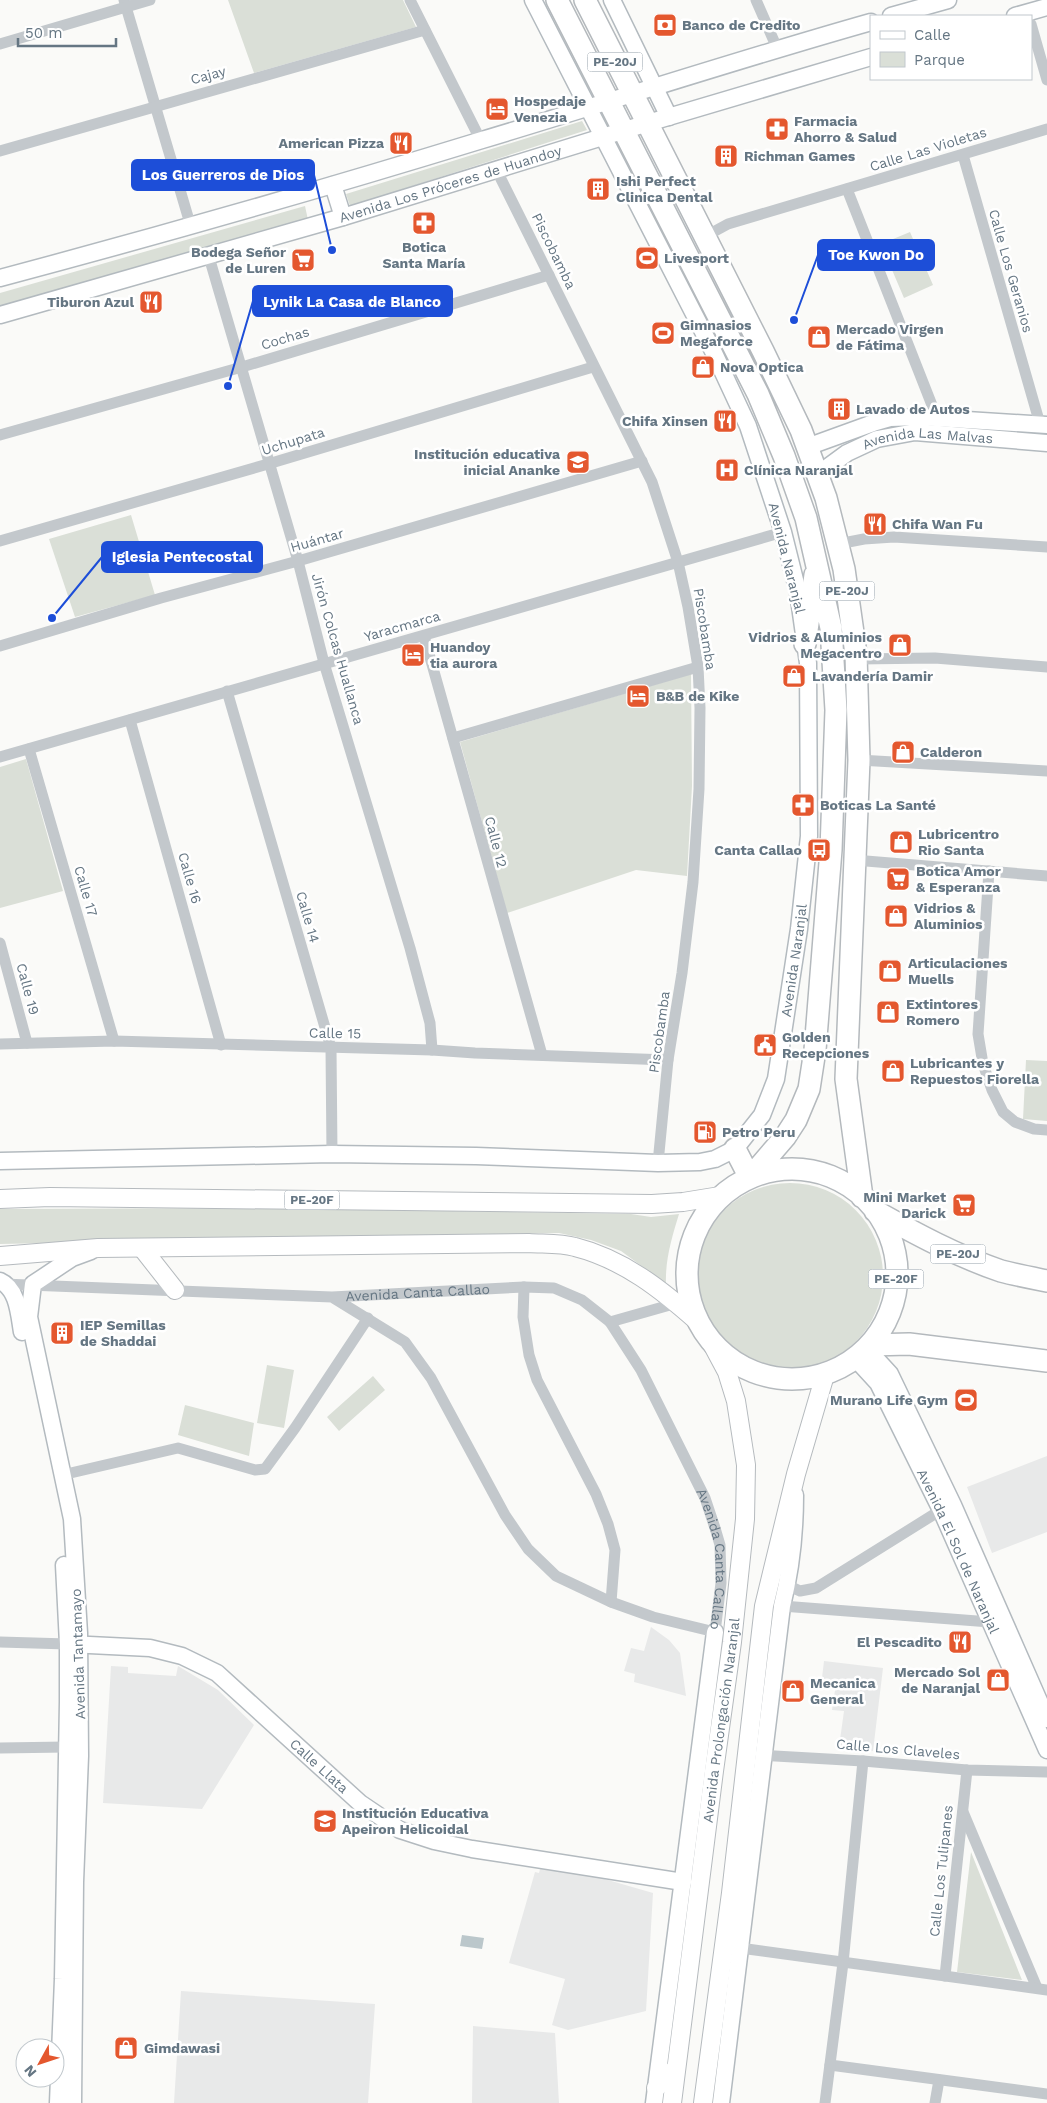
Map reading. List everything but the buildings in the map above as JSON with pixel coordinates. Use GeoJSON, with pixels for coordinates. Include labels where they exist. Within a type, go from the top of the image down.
{"type":"FeatureCollection","features":[{"type":"Feature","properties":{"kind":"highway","name":"Avenida Naranjal"},"geometry":{"type":"LineString","coordinates":[[557,0],[758,394],[784,456],[806,518],[831,628],[836,710],[831,850],[815,1050],[807,1096],[796,1120],[785,1136],[752,1174]]}},
{"type":"Feature","properties":{"kind":"highway","name":"PE-20J"},"geometry":{"type":"LineString","coordinates":[[585,0],[704,237],[764,351],[807,447],[826,498],[838,544],[844,570],[857,659],[859,760],[846,1079],[868,1204],[920,1236],[970,1260],[1004,1271],[1047,1281]]}},
{"type":"Feature","properties":{"kind":"highway"},"geometry":{"type":"LineString","coordinates":[[805,644],[816,562]]}},
{"type":"Feature","properties":{"kind":"highway"},"geometry":{"type":"LineString","coordinates":[[735,1149],[752,1174]]}},
{"type":"Feature","properties":{"kind":"highway","name":"PE-20F"},"geometry":{"type":"LineString","coordinates":[[777,1169],[800,1170],[822,1175],[843,1184],[868,1204],[889,1236],[896,1264],[896,1284],[895,1294],[886,1321],[864,1351],[825,1375],[794,1380],[763,1376],[735,1363],[711,1342],[698,1322],[690,1296],[688,1278],[692,1242],[703,1217],[720,1196],[752,1174],[777,1169]]}},
{"type":"Feature","properties":{"kind":"highway"},"geometry":{"type":"LineString","coordinates":[[864,1351],[909,1344],[1047,1361]]}},
{"type":"Feature","properties":{"kind":"main road","name":"PE-20F"},"geometry":{"type":"LineString","coordinates":[[0,1199],[50,1197],[652,1204],[683,1202],[720,1196]]}},
{"type":"Feature","properties":{"kind":"main road","name":"PE-20F"},"geometry":{"type":"LineString","coordinates":[[0,1256],[98,1248],[530,1243],[573,1246],[608,1257],[648,1281],[698,1322]]}},
{"type":"Feature","properties":{"kind":"main road"},"geometry":{"type":"LineString","coordinates":[[142,1248],[175,1290]]}},
{"type":"Feature","properties":{"kind":"main road","name":"Avenida Prolongación Naranjal"},"geometry":{"type":"LineString","coordinates":[[672,2103],[732,1642],[745,1518],[746,1465],[736,1401],[727,1372],[711,1342]]}},
{"type":"Feature","properties":{"kind":"main road"},"geometry":{"type":"LineString","coordinates":[[703,2103],[755,1754],[764,1606],[796,1474],[825,1375]]}},
{"type":"Feature","properties":{"kind":"main road"},"geometry":{"type":"LineString","coordinates":[[655,2096],[676,2068]]}},
{"type":"Feature","properties":{"kind":"main road"},"geometry":{"type":"LineString","coordinates":[[705,2084],[716,2103]]}},
{"type":"Feature","properties":{"kind":"street"},"geometry":{"type":"LineString","coordinates":[[0,44],[125,4],[150,0]]}},
{"type":"Feature","properties":{"kind":"street"},"geometry":{"type":"LineString","coordinates":[[410,0],[481,141]]}},
{"type":"Feature","properties":{"kind":"street","name":"Avenida Naranjal"},"geometry":{"type":"LineString","coordinates":[[533,0],[587,108],[663,252],[734,396],[761,462],[783,532],[798,592],[808,662],[810,705],[809,836],[799,929],[776,1079],[762,1115],[735,1149],[715,1159],[700,1162],[658,1163]]}},
{"type":"Feature","properties":{"kind":"street"},"geometry":{"type":"LineString","coordinates":[[612,0],[669,117]]}},
{"type":"Feature","properties":{"kind":"street"},"geometry":{"type":"LineString","coordinates":[[756,0],[778,48]]}},
{"type":"Feature","properties":{"kind":"street"},"geometry":{"type":"LineString","coordinates":[[895,15],[948,0]]}},
{"type":"Feature","properties":{"kind":"street"},"geometry":{"type":"LineString","coordinates":[[125,4],[191,227]]}},
{"type":"Feature","properties":{"kind":"street"},"geometry":{"type":"LineString","coordinates":[[1029,15],[1047,7]]}},
{"type":"Feature","properties":{"kind":"street"},"geometry":{"type":"LineString","coordinates":[[0,278],[191,227],[481,141],[778,48],[870,22]]}},
{"type":"Feature","properties":{"kind":"street","name":"Cajay"},"geometry":{"type":"LineString","coordinates":[[0,151],[155,105],[425,30]]}},
{"type":"Feature","properties":{"kind":"street"},"geometry":{"type":"LineString","coordinates":[[1032,37],[1047,80]]}},
{"type":"Feature","properties":{"kind":"street","name":"Avenida Los Próceres de Huandoy"},"geometry":{"type":"LineString","coordinates":[[0,315],[209,257],[624,130],[870,58]]}},
{"type":"Feature","properties":{"kind":"street","name":"Calle Las Violetas"},"geometry":{"type":"LineString","coordinates":[[704,237],[728,224],[1047,129]]}},
{"type":"Feature","properties":{"kind":"street","name":"Calle Los Geranios"},"geometry":{"type":"LineString","coordinates":[[962,155],[1043,425]]}},
{"type":"Feature","properties":{"kind":"street","name":"Piscobamba"},"geometry":{"type":"LineString","coordinates":[[496,169],[593,367],[652,482],[678,562],[698,667],[700,708],[699,789],[693,882],[682,974],[668,1060],[658,1163]]}},
{"type":"Feature","properties":{"kind":"street"},"geometry":{"type":"LineString","coordinates":[[333,185],[343,217]]}},
{"type":"Feature","properties":{"kind":"street"},"geometry":{"type":"LineString","coordinates":[[847,189],[944,434]]}},
{"type":"Feature","properties":{"kind":"street","name":"Jirón Colcas Huallanca"},"geometry":{"type":"LineString","coordinates":[[209,257],[242,367],[268,464],[298,561],[324,664],[410,948],[430,1023],[432,1050]]}},
{"type":"Feature","properties":{"kind":"street","name":"Cochas"},"geometry":{"type":"LineString","coordinates":[[0,435],[242,367],[549,275]]}},
{"type":"Feature","properties":{"kind":"street","name":"Uchupata"},"geometry":{"type":"LineString","coordinates":[[0,541],[268,464],[593,367]]}},
{"type":"Feature","properties":{"kind":"street","name":"Avenida Las Malvas"},"geometry":{"type":"LineString","coordinates":[[807,447],[890,418],[938,418],[1043,425]]}},
{"type":"Feature","properties":{"kind":"street","name":"Avenida Las Malvas"},"geometry":{"type":"LineString","coordinates":[[817,475],[847,453],[876,439],[915,432],[1047,442]]}},
{"type":"Feature","properties":{"kind":"street","name":"Huántar"},"geometry":{"type":"LineString","coordinates":[[0,646],[161,598],[298,561],[642,461]]}},
{"type":"Feature","properties":{"kind":"street","name":"Yaracmarca"},"geometry":{"type":"LineString","coordinates":[[0,757],[783,532]]}},
{"type":"Feature","properties":{"kind":"street"},"geometry":{"type":"LineString","coordinates":[[838,544],[864,539],[894,537],[1047,547]]}},
{"type":"Feature","properties":{"kind":"street","name":"Calle 12"},"geometry":{"type":"LineString","coordinates":[[424,636],[542,1055]]}},
{"type":"Feature","properties":{"kind":"street"},"geometry":{"type":"LineString","coordinates":[[857,659],[935,658],[1047,667]]}},
{"type":"Feature","properties":{"kind":"street"},"geometry":{"type":"LineString","coordinates":[[453,738],[698,667]]}},
{"type":"Feature","properties":{"kind":"street","name":"Calle 14"},"geometry":{"type":"LineString","coordinates":[[227,692],[331,1048],[332,1154]]}},
{"type":"Feature","properties":{"kind":"street","name":"Calle 16"},"geometry":{"type":"LineString","coordinates":[[130,720],[221,1045]]}},
{"type":"Feature","properties":{"kind":"street","name":"Calle 17"},"geometry":{"type":"LineString","coordinates":[[30,749],[114,1041]]}},
{"type":"Feature","properties":{"kind":"street"},"geometry":{"type":"LineString","coordinates":[[859,760],[1047,771]]}},
{"type":"Feature","properties":{"kind":"street"},"geometry":{"type":"LineString","coordinates":[[854,860],[1047,876]]}},
{"type":"Feature","properties":{"kind":"street"},"geometry":{"type":"LineString","coordinates":[[989,872],[978,1034],[983,1064],[992,1090],[1003,1112],[1016,1122],[1034,1129],[1047,1130]]}},
{"type":"Feature","properties":{"kind":"street","name":"Calle 19"},"geometry":{"type":"LineString","coordinates":[[0,943],[27,1043]]}},
{"type":"Feature","properties":{"kind":"street","name":"Calle 15"},"geometry":{"type":"LineString","coordinates":[[0,1044],[114,1041],[432,1050],[668,1060]]}},
{"type":"Feature","properties":{"kind":"street"},"geometry":{"type":"LineString","coordinates":[[0,1161],[332,1154],[476,1156],[658,1163]]}},
{"type":"Feature","properties":{"kind":"street"},"geometry":{"type":"LineString","coordinates":[[34,1284],[72,1258],[98,1248]]}},
{"type":"Feature","properties":{"kind":"street","name":"Avenida Canta Callao"},"geometry":{"type":"LineString","coordinates":[[2,1283],[332,1297],[524,1287],[554,1288],[582,1300],[610,1322],[631,1353],[665,1415],[704,1498],[720,1545],[721,1583],[715,1632],[653,1617],[611,1602],[556,1576],[528,1549],[505,1515],[431,1378],[405,1342],[332,1297]]}},
{"type":"Feature","properties":{"kind":"street","name":"Avenida Tantamayo"},"geometry":{"type":"LineString","coordinates":[[2,1283],[16,1299],[47,1458],[62,1521],[74,1645],[66,1747],[63,1979],[58,2103]]}},
{"type":"Feature","properties":{"kind":"street","name":"Avenida Tantamayo"},"geometry":{"type":"LineString","coordinates":[[34,1284],[29,1317],[72,1519],[74,1645],[80,1756],[75,1882],[73,2103]]}},
{"type":"Feature","properties":{"kind":"street"},"geometry":{"type":"LineString","coordinates":[[524,1287],[523,1318],[528,1355],[538,1380],[596,1494],[608,1524],[615,1550],[611,1602]]}},
{"type":"Feature","properties":{"kind":"street"},"geometry":{"type":"LineString","coordinates":[[610,1322],[677,1303]]}},
{"type":"Feature","properties":{"kind":"street"},"geometry":{"type":"LineString","coordinates":[[62,1475],[178,1448],[255,1470],[265,1469],[368,1318]]}},
{"type":"Feature","properties":{"kind":"street","name":"Avenida El Sol de Naranjal"},"geometry":{"type":"LineString","coordinates":[[864,1351],[878,1384],[941,1510],[1047,1750]]}},
{"type":"Feature","properties":{"kind":"street","name":"Avenida El Sol de Naranjal"},"geometry":{"type":"LineString","coordinates":[[864,1351],[890,1374],[953,1505],[1047,1719]]}},
{"type":"Feature","properties":{"kind":"street"},"geometry":{"type":"LineString","coordinates":[[720,2103],[740,1948],[755,1754],[787,1585],[795,1514],[796,1474]]}},
{"type":"Feature","properties":{"kind":"street"},"geometry":{"type":"LineString","coordinates":[[787,1585],[800,1591],[816,1588],[941,1510]]}},
{"type":"Feature","properties":{"kind":"street"},"geometry":{"type":"LineString","coordinates":[[782,1606],[990,1622]]}},
{"type":"Feature","properties":{"kind":"street","name":"Avenida Prolongación Naranjal"},"geometry":{"type":"LineString","coordinates":[[655,2096],[715,1632]]}},
{"type":"Feature","properties":{"kind":"street","name":"Calle Llata"},"geometry":{"type":"LineString","coordinates":[[0,1642],[150,1648],[182,1656],[217,1673],[360,1803],[400,1830],[434,1841],[472,1849],[683,1882]]}},
{"type":"Feature","properties":{"kind":"street"},"geometry":{"type":"LineString","coordinates":[[0,1748],[66,1747]]}},
{"type":"Feature","properties":{"kind":"street","name":"Calle Los Claveles"},"geometry":{"type":"LineString","coordinates":[[755,1754],[967,1770],[1047,1772]]}},
{"type":"Feature","properties":{"kind":"street"},"geometry":{"type":"LineString","coordinates":[[825,2103],[843,1962],[863,1761]]}},
{"type":"Feature","properties":{"kind":"street","name":"Calle Los Tulipanes"},"geometry":{"type":"LineString","coordinates":[[945,1976],[967,1770]]}},
{"type":"Feature","properties":{"kind":"street"},"geometry":{"type":"LineString","coordinates":[[963,1811],[1042,1989]]}},
{"type":"Feature","properties":{"kind":"street"},"geometry":{"type":"LineString","coordinates":[[740,1948],[1042,1989]]}},
{"type":"Feature","properties":{"kind":"street"},"geometry":{"type":"LineString","coordinates":[[830,2065],[1047,2094]]}},
{"type":"Feature","properties":{"kind":"street"},"geometry":{"type":"LineString","coordinates":[[936,2103],[939,2080]]}},
{"type":"Feature","properties":{"kind":"street"},"geometry":{"type":"LineString","coordinates":[[1046,2103],[1047,2099]]}},
{"type":"Feature","properties":{"kind":"shaded area"},"geometry":{"type":"Polygon","coordinates":[[[1047,1456],[1047,1532],[992,1553],[967,1487],[1047,1456]]]}},
{"type":"Feature","properties":{"kind":"shaded area"},"geometry":{"type":"Polygon","coordinates":[[[651,1627],[669,1640],[680,1653],[686,1696],[634,1682],[635,1674],[624,1671],[631,1648],[644,1651],[651,1627]]]}},
{"type":"Feature","properties":{"kind":"shaded area"},"geometry":{"type":"Polygon","coordinates":[[[824,1661],[883,1668],[873,1751],[839,1747],[844,1711],[832,1710],[836,1684],[822,1678],[824,1661]]]}},
{"type":"Feature","properties":{"kind":"shaded area"},"geometry":{"type":"Polygon","coordinates":[[[111,1666],[128,1667],[128,1673],[176,1676],[178,1666],[218,1690],[254,1725],[202,1809],[103,1803],[111,1666]]]}},
{"type":"Feature","properties":{"kind":"shaded area"},"geometry":{"type":"Polygon","coordinates":[[[542,1861],[653,1893],[646,2011],[568,2030],[552,2025],[565,1979],[509,1963],[535,1872],[539,1873],[542,1861]]]}},
{"type":"Feature","properties":{"kind":"shaded area"},"geometry":{"type":"Polygon","coordinates":[[[462,1935],[484,1938],[482,1949],[460,1946],[462,1935]]]}},
{"type":"Feature","properties":{"kind":"shaded area"},"geometry":{"type":"Polygon","coordinates":[[[181,1991],[375,2004],[368,2103],[174,2103],[181,1991]]]}},
{"type":"Feature","properties":{"kind":"shaded area"},"geometry":{"type":"Polygon","coordinates":[[[473,2026],[555,2033],[559,2103],[472,2103],[473,2026]]]}},
{"type":"Feature","properties":{"kind":"green space"},"geometry":{"type":"Polygon","coordinates":[[[228,0],[403,0],[416,27],[254,73],[228,0]]]}},
{"type":"Feature","properties":{"kind":"green space"},"geometry":{"type":"Polygon","coordinates":[[[582,121],[587,130],[350,206],[346,194],[582,121]]]}},
{"type":"Feature","properties":{"kind":"green space"},"geometry":{"type":"Polygon","coordinates":[[[305,206],[308,220],[0,307],[0,293],[305,206]]]}},
{"type":"Feature","properties":{"kind":"green space"},"geometry":{"type":"Polygon","coordinates":[[[910,232],[933,285],[904,298],[881,244],[910,232]]]}},
{"type":"Feature","properties":{"kind":"green space"},"geometry":{"type":"Polygon","coordinates":[[[131,515],[155,595],[75,617],[49,539],[131,515]]]}},
{"type":"Feature","properties":{"kind":"green space"},"geometry":{"type":"Polygon","coordinates":[[[691,674],[692,786],[687,876],[636,870],[507,913],[460,742],[691,674]]]}},
{"type":"Feature","properties":{"kind":"green space"},"geometry":{"type":"Polygon","coordinates":[[[26,759],[63,891],[0,908],[0,767],[26,759]]]}},
{"type":"Feature","properties":{"kind":"green space"},"geometry":{"type":"Polygon","coordinates":[[[1026,1060],[1047,1061],[1047,1121],[1023,1119],[1026,1060]]]}},
{"type":"Feature","properties":{"kind":"green space"},"geometry":{"type":"Polygon","coordinates":[[[781,1183],[799,1183],[826,1190],[856,1210],[876,1240],[883,1267],[883,1285],[876,1312],[856,1342],[826,1362],[799,1369],[781,1369],[763,1365],[746,1358],[731,1348],[718,1335],[708,1320],[701,1303],[697,1285],[697,1267],[701,1249],[708,1232],[718,1217],[731,1204],[746,1194],[763,1187],[781,1183]]]}},
{"type":"Feature","properties":{"kind":"green space"},"geometry":{"type":"Polygon","coordinates":[[[274,1208],[631,1214],[651,1217],[679,1214],[668,1257],[666,1284],[621,1251],[591,1240],[559,1233],[0,1244],[0,1209],[274,1208]]]}},
{"type":"Feature","properties":{"kind":"green space"},"geometry":{"type":"Polygon","coordinates":[[[267,1365],[294,1370],[284,1428],[257,1423],[267,1365]]]}},
{"type":"Feature","properties":{"kind":"green space"},"geometry":{"type":"Polygon","coordinates":[[[373,1376],[385,1390],[339,1431],[327,1417],[373,1376]]]}},
{"type":"Feature","properties":{"kind":"green space"},"geometry":{"type":"Polygon","coordinates":[[[185,1405],[254,1423],[249,1456],[178,1435],[185,1405]]]}},
{"type":"Feature","properties":{"kind":"green space"},"geometry":{"type":"Polygon","coordinates":[[[971,1852],[1022,1980],[957,1972],[971,1852]]]}},
{"type":"Feature","properties":{"kind":"place","name":"Banco de Credito"},"geometry":{"type":"Point","coordinates":[665,25]}},
{"type":"Feature","properties":{"kind":"place","name":"Hospedaje Venezia"},"geometry":{"type":"Point","coordinates":[497,109]}},
{"type":"Feature","properties":{"kind":"place","name":"Farmacia Ahorro & Salud"},"geometry":{"type":"Point","coordinates":[777,129]}},
{"type":"Feature","properties":{"kind":"place","name":"American Pizza"},"geometry":{"type":"Point","coordinates":[401,143]}},
{"type":"Feature","properties":{"kind":"place","name":"Richman Games"},"geometry":{"type":"Point","coordinates":[726,156]}},
{"type":"Feature","properties":{"kind":"place","name":"Ishi Perfect Clinica Dental"},"geometry":{"type":"Point","coordinates":[598,189]}},
{"type":"Feature","properties":{"kind":"place","name":"Botica Santa María"},"geometry":{"type":"Point","coordinates":[424,223]}},
{"type":"Feature","properties":{"kind":"place","name":"Los Guerreros de Dios"},"geometry":{"type":"Point","coordinates":[332,250]}},
{"type":"Feature","properties":{"kind":"place","name":"Livesport"},"geometry":{"type":"Point","coordinates":[647,258]}},
{"type":"Feature","properties":{"kind":"place","name":"Bodega Señor de Luren"},"geometry":{"type":"Point","coordinates":[303,260]}},
{"type":"Feature","properties":{"kind":"place","name":"Tiburon Azul"},"geometry":{"type":"Point","coordinates":[151,302]}},
{"type":"Feature","properties":{"kind":"place","name":"Toe Kwon Do"},"geometry":{"type":"Point","coordinates":[794,320]}},
{"type":"Feature","properties":{"kind":"place","name":"Gimnasios Megaforce"},"geometry":{"type":"Point","coordinates":[663,333]}},
{"type":"Feature","properties":{"kind":"place","name":"Mercado Virgen de Fátima"},"geometry":{"type":"Point","coordinates":[819,337]}},
{"type":"Feature","properties":{"kind":"place","name":"Nova Optica"},"geometry":{"type":"Point","coordinates":[703,367]}},
{"type":"Feature","properties":{"kind":"place","name":"Lynik La Casa de Blanco"},"geometry":{"type":"Point","coordinates":[228,386]}},
{"type":"Feature","properties":{"kind":"place","name":"Lavado de Autos"},"geometry":{"type":"Point","coordinates":[839,409]}},
{"type":"Feature","properties":{"kind":"place","name":"Chifa Xinsen"},"geometry":{"type":"Point","coordinates":[725,421]}},
{"type":"Feature","properties":{"kind":"place","name":"Institución educativa inicial Ananke"},"geometry":{"type":"Point","coordinates":[578,462]}},
{"type":"Feature","properties":{"kind":"place","name":"Clínica Naranjal"},"geometry":{"type":"Point","coordinates":[727,470]}},
{"type":"Feature","properties":{"kind":"place","name":"Chifa Wan Fu"},"geometry":{"type":"Point","coordinates":[875,524]}},
{"type":"Feature","properties":{"kind":"place","name":"Iglesia Pentecostal"},"geometry":{"type":"Point","coordinates":[52,618]}},
{"type":"Feature","properties":{"kind":"place","name":"Vidrios & Aluminios Megacentro"},"geometry":{"type":"Point","coordinates":[900,645]}},
{"type":"Feature","properties":{"kind":"place","name":"Huandoy tia aurora"},"geometry":{"type":"Point","coordinates":[413,655]}},
{"type":"Feature","properties":{"kind":"place","name":"Lavandería Damir"},"geometry":{"type":"Point","coordinates":[794,676]}},
{"type":"Feature","properties":{"kind":"place","name":"B&B de Kike"},"geometry":{"type":"Point","coordinates":[638,696]}},
{"type":"Feature","properties":{"kind":"place","name":"Calderon"},"geometry":{"type":"Point","coordinates":[903,752]}},
{"type":"Feature","properties":{"kind":"place","name":"Boticas La Santé"},"geometry":{"type":"Point","coordinates":[803,805]}},
{"type":"Feature","properties":{"kind":"place","name":"Lubricentro Rio Santa"},"geometry":{"type":"Point","coordinates":[901,842]}},
{"type":"Feature","properties":{"kind":"place","name":"Canta Callao"},"geometry":{"type":"Point","coordinates":[819,850]}},
{"type":"Feature","properties":{"kind":"place","name":"Botica Amor & Esperanza"},"geometry":{"type":"Point","coordinates":[898,879]}},
{"type":"Feature","properties":{"kind":"place","name":"Vidrios & Aluminios"},"geometry":{"type":"Point","coordinates":[896,916]}},
{"type":"Feature","properties":{"kind":"place","name":"Articulaciones Muells"},"geometry":{"type":"Point","coordinates":[890,971]}},
{"type":"Feature","properties":{"kind":"place","name":"Extintores Romero"},"geometry":{"type":"Point","coordinates":[888,1012]}},
{"type":"Feature","properties":{"kind":"place","name":"Golden Recepciones"},"geometry":{"type":"Point","coordinates":[765,1045]}},
{"type":"Feature","properties":{"kind":"place","name":"Lubricantes y Repuestos Fiorella"},"geometry":{"type":"Point","coordinates":[893,1071]}},
{"type":"Feature","properties":{"kind":"place","name":"Petro Peru"},"geometry":{"type":"Point","coordinates":[705,1132]}},
{"type":"Feature","properties":{"kind":"place","name":"Mini Market Darick"},"geometry":{"type":"Point","coordinates":[964,1205]}},
{"type":"Feature","properties":{"kind":"place","name":"IEP Semillas de Shaddai"},"geometry":{"type":"Point","coordinates":[62,1333]}},
{"type":"Feature","properties":{"kind":"place","name":"Murano Life Gym"},"geometry":{"type":"Point","coordinates":[966,1400]}},
{"type":"Feature","properties":{"kind":"place","name":"El Pescadito"},"geometry":{"type":"Point","coordinates":[960,1642]}},
{"type":"Feature","properties":{"kind":"place","name":"Mercado Sol de Naranjal"},"geometry":{"type":"Point","coordinates":[998,1680]}},
{"type":"Feature","properties":{"kind":"place","name":"Mecanica General"},"geometry":{"type":"Point","coordinates":[793,1691]}},
{"type":"Feature","properties":{"kind":"place","name":"Institución Educativa Apeiron Helicoidal"},"geometry":{"type":"Point","coordinates":[325,1821]}},
{"type":"Feature","properties":{"kind":"place","name":"Gimdawasi"},"geometry":{"type":"Point","coordinates":[126,2048]}}]}
